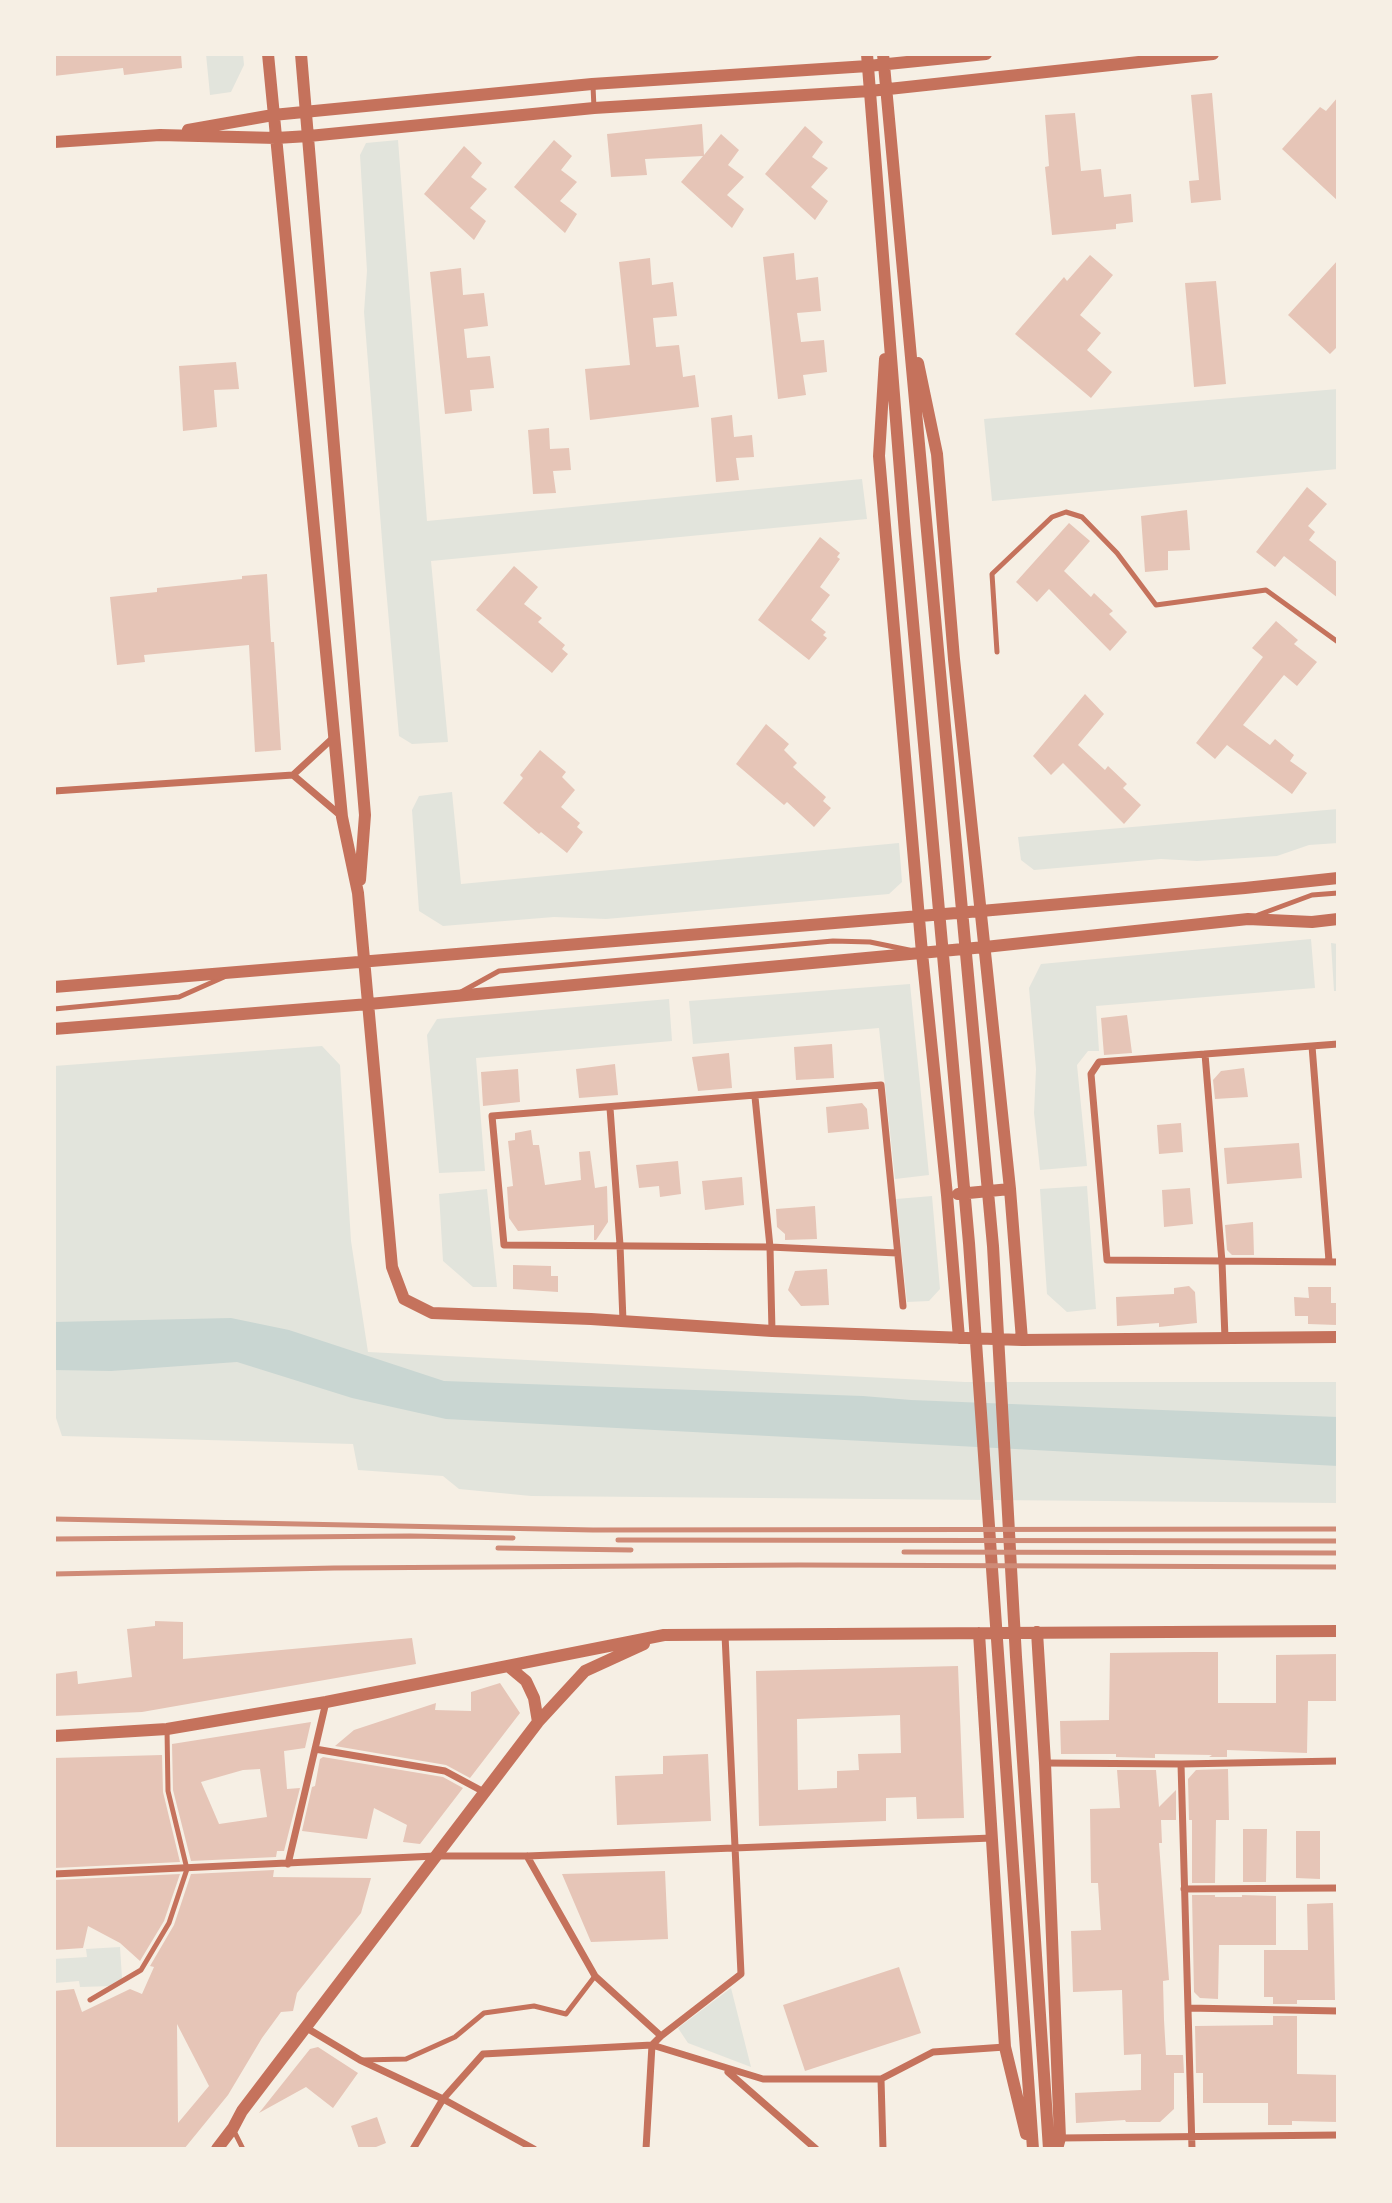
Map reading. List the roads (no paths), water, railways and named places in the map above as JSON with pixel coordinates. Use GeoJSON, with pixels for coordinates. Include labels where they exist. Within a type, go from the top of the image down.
{"type":"FeatureCollection","features":[{"type":"Feature","properties":{"kind":"street"},"geometry":{"type":"LineString","coordinates":[[268,54],[342,817],[358,893],[366,962],[392,1267],[404,1298],[432,1313],[623,1321],[772,1331],[1022,1340],[1338,1337]]}},
{"type":"Feature","properties":{"kind":"street"},"geometry":{"type":"LineString","coordinates":[[301,54],[365,815],[358,893]]}},
{"type":"Feature","properties":{"kind":"street"},"geometry":{"type":"LineString","coordinates":[[160,135],[274,115],[868,60],[986,54]]}},
{"type":"Feature","properties":{"kind":"street"},"geometry":{"type":"LineString","coordinates":[[54,142],[160,135],[276,138],[309,136],[594,107],[886,89],[1213,54]]}},
{"type":"Feature","properties":{"kind":"street"},"geometry":{"type":"LineString","coordinates":[[868,60],[905,534],[969,1243],[1031,2149]]}},
{"type":"Feature","properties":{"kind":"street"},"geometry":{"type":"LineString","coordinates":[[883,60],[993,1246],[1016,1657],[1049,2149]]}},
{"type":"Feature","properties":{"kind":"street"},"geometry":{"type":"LineString","coordinates":[[888,306],[879,456],[958,1338]]}},
{"type":"Feature","properties":{"kind":"street"},"geometry":{"type":"LineString","coordinates":[[906,309],[937,454],[954,659],[1010,1189],[1022,1340]]}},
{"type":"Feature","properties":{"kind":"street"},"geometry":{"type":"LineString","coordinates":[[54,791],[293,775],[334,737]]}},
{"type":"Feature","properties":{"kind":"street"},"geometry":{"type":"LineString","coordinates":[[293,775],[342,817]]}},
{"type":"Feature","properties":{"kind":"street"},"geometry":{"type":"LineString","coordinates":[[54,987],[981,911],[1338,878]]}},
{"type":"Feature","properties":{"kind":"street"},"geometry":{"type":"LineString","coordinates":[[54,1029],[369,1004],[985,947],[1248,919],[1312,922],[1338,919]]}},
{"type":"Feature","properties":{"kind":"street"},"geometry":{"type":"LineString","coordinates":[[1312,1046],[1333,1261],[1107,1260],[1091,1074],[1098,1062],[1338,1044]]}},
{"type":"Feature","properties":{"kind":"street"},"geometry":{"type":"LineString","coordinates":[[1205,1054],[1222,1262],[1225,1338]]}},
{"type":"Feature","properties":{"kind":"street"},"geometry":{"type":"LineString","coordinates":[[897,1252],[770,1247],[504,1245],[492,1116],[881,1085],[903,1306]]}},
{"type":"Feature","properties":{"kind":"street"},"geometry":{"type":"LineString","coordinates":[[755,1097],[770,1247],[772,1331]]}},
{"type":"Feature","properties":{"kind":"street"},"geometry":{"type":"LineString","coordinates":[[610,1108],[623,1321]]}},
{"type":"Feature","properties":{"kind":"street"},"geometry":{"type":"LineString","coordinates":[[947,1195],[1010,1189]]}},
{"type":"Feature","properties":{"kind":"street"},"geometry":{"type":"LineString","coordinates":[[54,1736],[167,1729],[326,1702],[664,1635],[1338,1631]]}},
{"type":"Feature","properties":{"kind":"street"},"geometry":{"type":"LineString","coordinates":[[1037,1632],[1045,1763],[1059,2144],[1192,2135],[1338,2134]]}},
{"type":"Feature","properties":{"kind":"street"},"geometry":{"type":"LineString","coordinates":[[979,1633],[1005,2047],[1031,2149]]}},
{"type":"Feature","properties":{"kind":"street"},"geometry":{"type":"LineString","coordinates":[[217,2149],[305,2027],[538,1722],[585,1671],[664,1635]]}},
{"type":"Feature","properties":{"kind":"street"},"geometry":{"type":"LineString","coordinates":[[646,2149],[652,2045],[741,1974],[725,1635]]}},
{"type":"Feature","properties":{"kind":"street"},"geometry":{"type":"LineString","coordinates":[[508,1666],[526,1681],[534,1698],[538,1722]]}},
{"type":"Feature","properties":{"kind":"street"},"geometry":{"type":"LineString","coordinates":[[288,1864],[326,1702]]}},
{"type":"Feature","properties":{"kind":"street"},"geometry":{"type":"LineString","coordinates":[[315,1749],[445,1771],[484,1792]]}},
{"type":"Feature","properties":{"kind":"street"},"geometry":{"type":"LineString","coordinates":[[1045,1763],[1338,1762]]}},
{"type":"Feature","properties":{"kind":"street"},"geometry":{"type":"LineString","coordinates":[[1181,1764],[1192,2149]]}},
{"type":"Feature","properties":{"kind":"street"},"geometry":{"type":"LineString","coordinates":[[54,1874],[435,1856],[527,1856],[992,1838]]}},
{"type":"Feature","properties":{"kind":"street"},"geometry":{"type":"LineString","coordinates":[[527,1856],[595,1976],[661,2036]]}},
{"type":"Feature","properties":{"kind":"street"},"geometry":{"type":"LineString","coordinates":[[1184,1889],[1338,1888]]}},
{"type":"Feature","properties":{"kind":"street"},"geometry":{"type":"LineString","coordinates":[[1188,2008],[1338,2011]]}},
{"type":"Feature","properties":{"kind":"street"},"geometry":{"type":"LineString","coordinates":[[305,2027],[360,2060],[443,2099],[534,2149]]}},
{"type":"Feature","properties":{"kind":"street"},"geometry":{"type":"LineString","coordinates":[[413,2149],[443,2099],[483,2053],[652,2045],[763,2079],[881,2078],[933,2052],[1005,2047]]}},
{"type":"Feature","properties":{"kind":"street"},"geometry":{"type":"LineString","coordinates":[[725,2069],[816,2149]]}},
{"type":"Feature","properties":{"kind":"street"},"geometry":{"type":"LineString","coordinates":[[881,2078],[883,2149]]}},
{"type":"Feature","properties":{"kind":"lane"},"geometry":{"type":"LineString","coordinates":[[593,84],[594,107]]}},
{"type":"Feature","properties":{"kind":"lane"},"geometry":{"type":"LineString","coordinates":[[997,652],[992,574],[1052,517],[1066,512],[1082,517],[1117,553],[1156,605],[1266,590],[1338,642]]}},
{"type":"Feature","properties":{"kind":"lane"},"geometry":{"type":"LineString","coordinates":[[1248,919],[1312,895],[1338,893]]}},
{"type":"Feature","properties":{"kind":"lane"},"geometry":{"type":"LineString","coordinates":[[452,996],[499,971],[832,942],[870,942],[922,953]]}},
{"type":"Feature","properties":{"kind":"lane"},"geometry":{"type":"LineString","coordinates":[[54,1009],[179,998],[236,972]]}},
{"type":"Feature","properties":{"kind":"lane"},"geometry":{"type":"LineString","coordinates":[[90,2000],[141,1969],[169,1923],[187,1869],[168,1791],[167,1729]]}},
{"type":"Feature","properties":{"kind":"lane"},"geometry":{"type":"LineString","coordinates":[[360,2060],[406,2059],[455,2037],[484,2013],[534,2006],[566,2014],[595,1976]]}},
{"type":"Feature","properties":{"kind":"lane"},"geometry":{"type":"LineString","coordinates":[[233,2128],[243,2149]]}},
{"type":"Feature","properties":{"kind":"lane"},"geometry":{"type":"LineString","coordinates":[[420,2136],[421,2149]]}},
{"type":"Feature","properties":{"kind":"railway"},"geometry":{"type":"LineString","coordinates":[[54,1519],[593,1530],[1338,1529]]}},
{"type":"Feature","properties":{"kind":"railway"},"geometry":{"type":"LineString","coordinates":[[54,1539],[410,1536],[513,1538]]}},
{"type":"Feature","properties":{"kind":"railway"},"geometry":{"type":"LineString","coordinates":[[618,1540],[1338,1541]]}},
{"type":"Feature","properties":{"kind":"railway"},"geometry":{"type":"LineString","coordinates":[[498,1548],[631,1550]]}},
{"type":"Feature","properties":{"kind":"railway"},"geometry":{"type":"LineString","coordinates":[[904,1552],[1338,1553]]}},
{"type":"Feature","properties":{"kind":"railway"},"geometry":{"type":"LineString","coordinates":[[54,1574],[334,1568],[799,1565],[1338,1567]]}}]}
